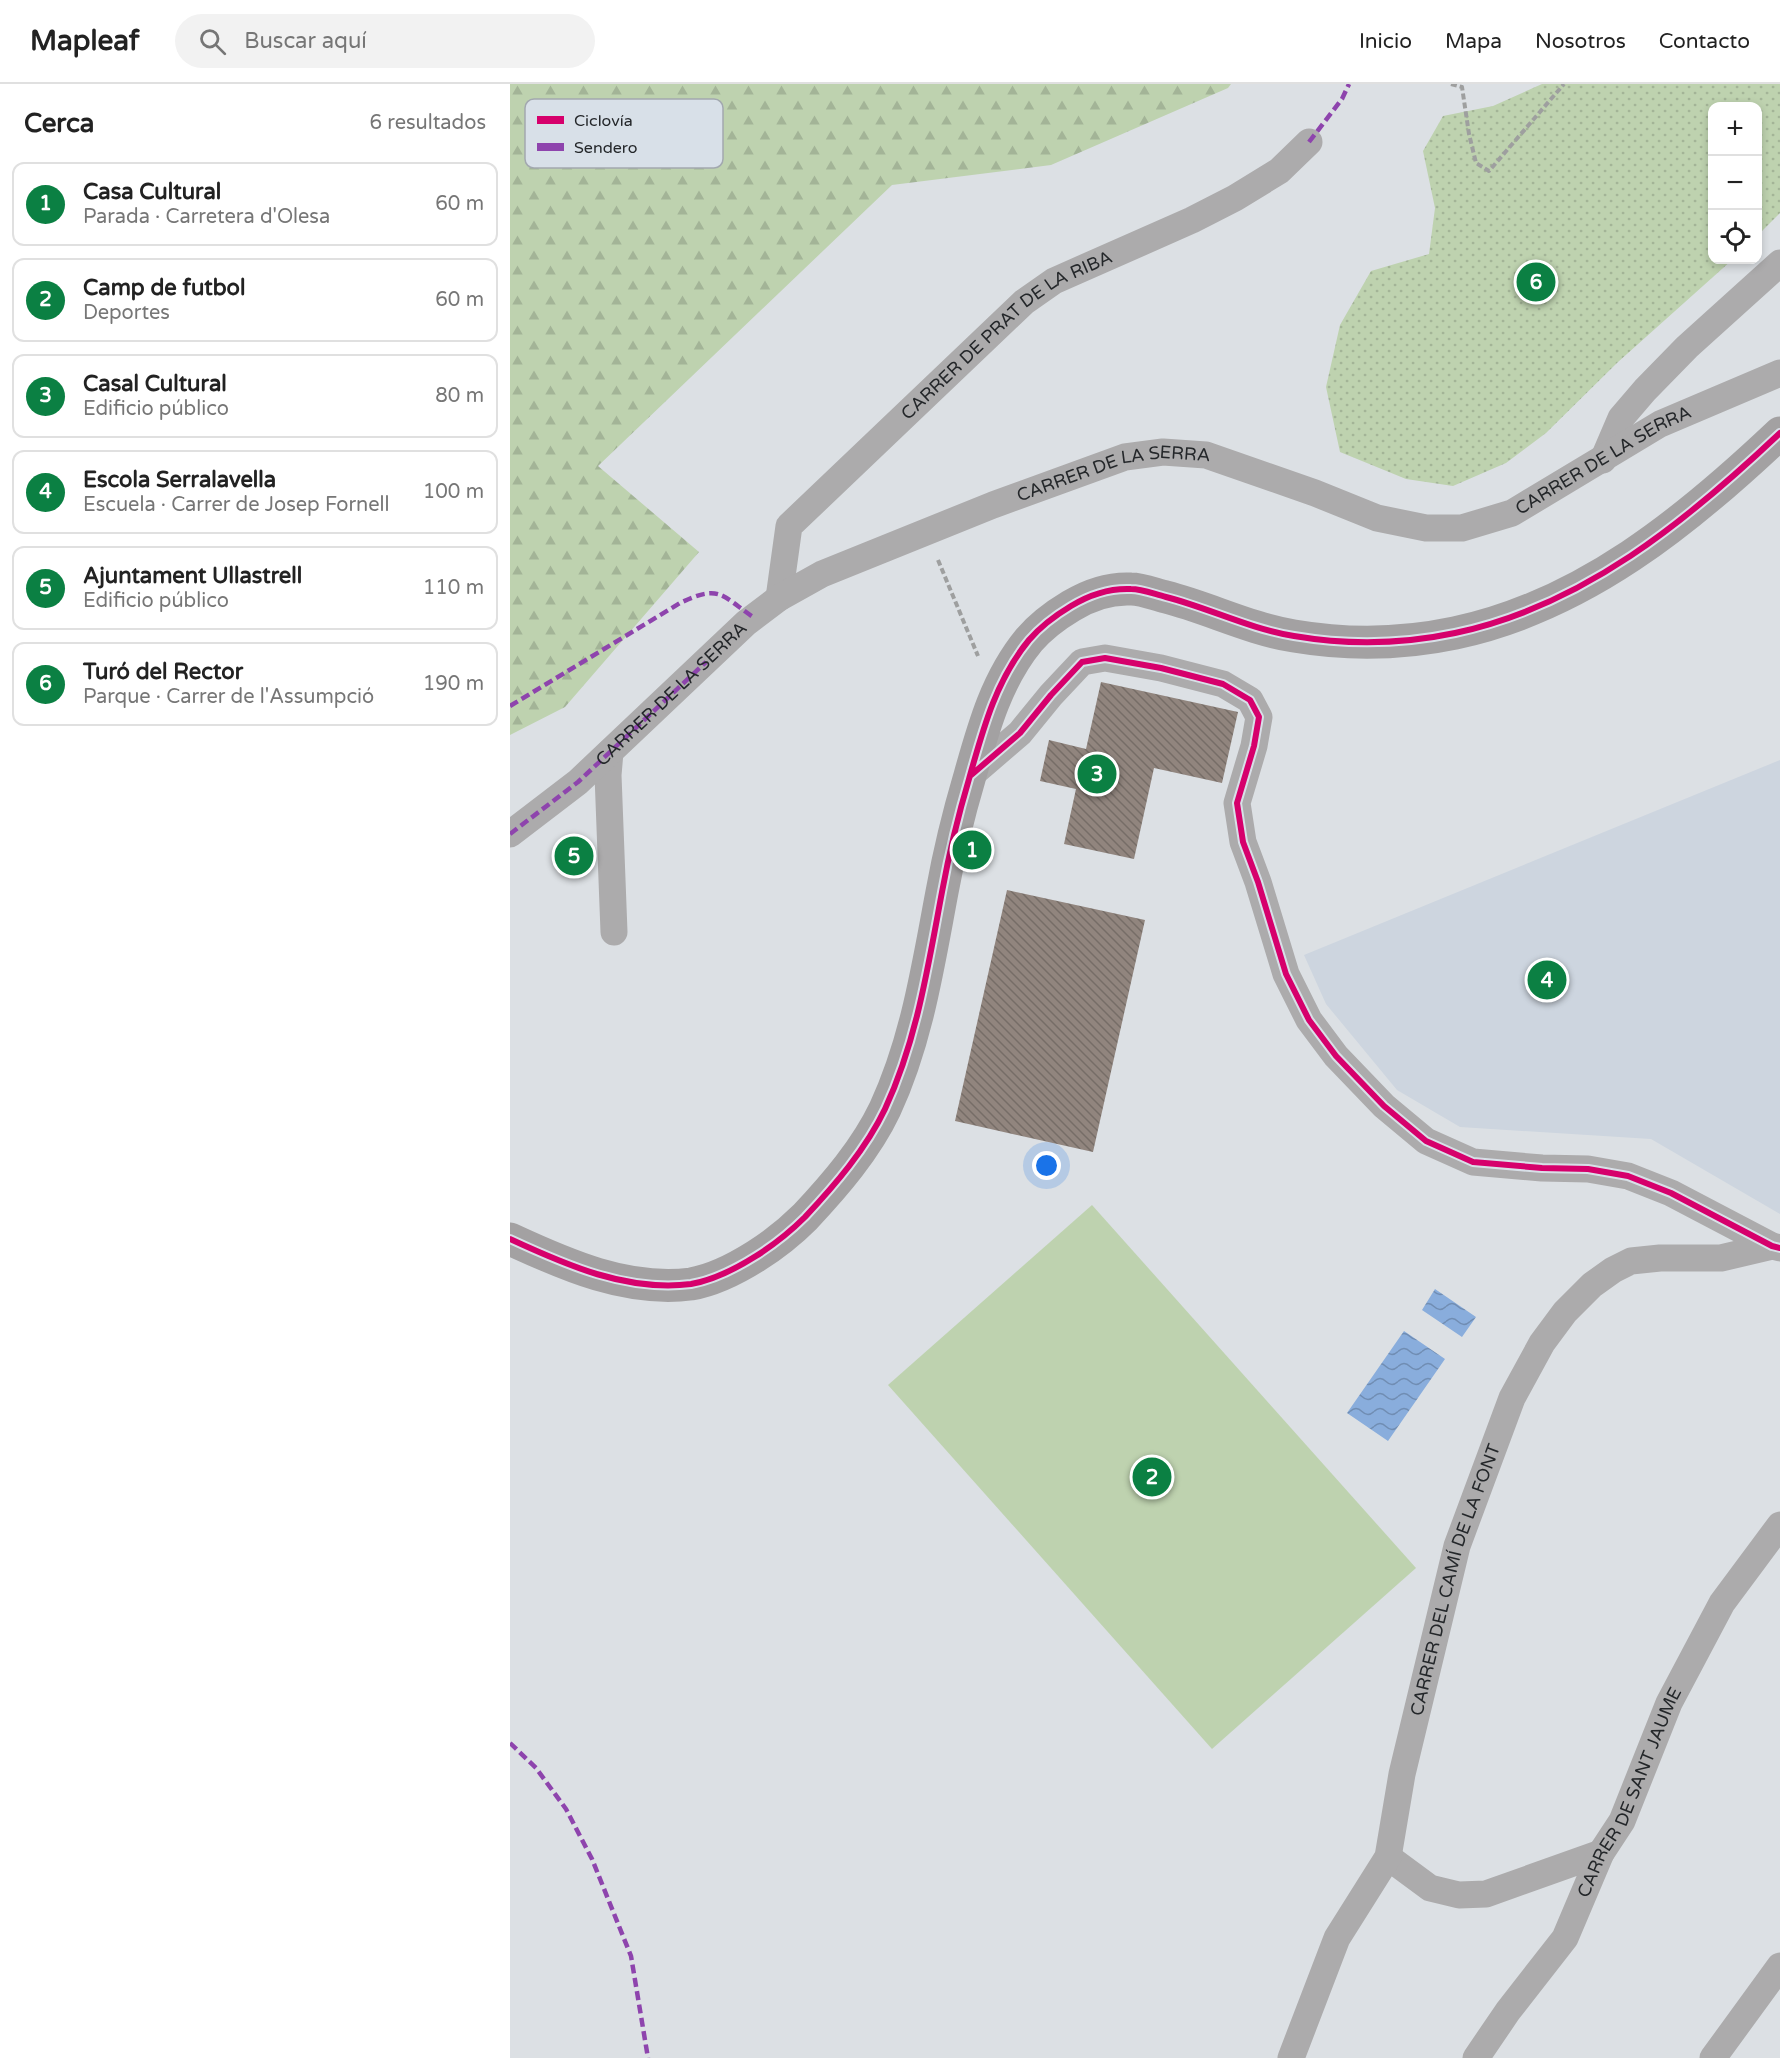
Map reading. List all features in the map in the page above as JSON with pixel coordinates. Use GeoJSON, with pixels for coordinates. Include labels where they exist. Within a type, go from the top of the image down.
{"type":"FeatureCollection","features":[{"type":"Feature","properties":{"kind":"street","name":"CARRER DE PRAT DE LA RIBA"},"geometry":{"type":"LineString","coordinates":[[780,598],[789,526],[1024,302],[1054,281],[1192,220],[1235,198],[1279,171],[1309,141]]}},
{"type":"Feature","properties":{"kind":"street"},"geometry":{"type":"LineString","coordinates":[[1603,460],[1621,418],[1645,390],[1686,347],[1780,263]]}},
{"type":"Feature","properties":{"kind":"street","name":"CARRER DE LA SERRA"},"geometry":{"type":"LineString","coordinates":[[510,834],[578,782],[746,623],[780,598],[822,574],[1125,457],[1163,452],[1206,455],[1315,493],[1377,518],[1426,528],[1462,528],[1512,513],[1660,424],[1780,373]]}},
{"type":"Feature","properties":{"kind":"street"},"geometry":{"type":"LineString","coordinates":[[510,1239],[561,1263],[603,1277],[666,1285],[692,1284],[744,1264],[791,1232],[820,1200],[861,1150],[884,1110],[908,1050],[925,988],[959,813],[981,734],[1011,666],[1032,637],[1054,616],[1082,600],[1108,590],[1134,589],[1174,599],[1291,636],[1334,641],[1389,642],[1495,624],[1566,594],[1633,554],[1691,513],[1780,433]]}},
{"type":"Feature","properties":{"kind":"street"},"geometry":{"type":"LineString","coordinates":[[970,776],[1020,733],[1082,662],[1105,658],[1161,668],[1223,684],[1232,689],[1250,700],[1259,717],[1254,746],[1237,802],[1243,842],[1258,882],[1286,974],[1309,1020],[1336,1056],[1384,1106],[1426,1141],[1473,1162],[1587,1169],[1628,1176],[1671,1193],[1776,1247]]}},
{"type":"Feature","properties":{"kind":"street"},"geometry":{"type":"LineString","coordinates":[[610,752],[608,775],[614,932]]}},
{"type":"Feature","properties":{"kind":"street","name":"CARRER DEL CAMÍ DE LA FONT"},"geometry":{"type":"LineString","coordinates":[[1388,1857],[1402,1773],[1457,1546],[1512,1398],[1542,1343],[1565,1312],[1592,1285],[1631,1261],[1660,1258],[1721,1258],[1776,1247]]}},
{"type":"Feature","properties":{"kind":"street","name":"CARRER DE SANT JAUME"},"geometry":{"type":"LineString","coordinates":[[1476,2058],[1508,2011],[1565,1938],[1601,1853],[1622,1821],[1669,1703],[1722,1604],[1780,1526]]}},
{"type":"Feature","properties":{"kind":"street"},"geometry":{"type":"LineString","coordinates":[[1291,2058],[1337,1938],[1388,1857],[1430,1888],[1459,1895],[1486,1894],[1601,1853]]}},
{"type":"Feature","properties":{"kind":"street"},"geometry":{"type":"LineString","coordinates":[[1713,2058],[1780,1966]]}},
{"type":"Feature","properties":{"kind":"path"},"geometry":{"type":"LineString","coordinates":[[1451,84],[1462,87],[1476,163],[1489,171],[1564,84]]}},
{"type":"Feature","properties":{"kind":"path"},"geometry":{"type":"LineString","coordinates":[[927,532],[995,698]]}},
{"type":"Feature","properties":{"kind":"shaded area"},"geometry":{"type":"Polygon","coordinates":[[[1780,760],[1780,1214],[1651,1139],[1460,1127],[1397,1090],[1326,1004],[1304,955],[1780,760]]]}},
{"type":"Feature","properties":{"kind":"green space"},"geometry":{"type":"Polygon","coordinates":[[[510,84],[1231,84],[1228,88],[1051,165],[892,185],[598,466],[699,552],[565,707],[510,735],[510,84]]]}},
{"type":"Feature","properties":{"kind":"green space"},"geometry":{"type":"Polygon","coordinates":[[[1542,84],[1780,84],[1780,213],[1762,231],[1762,102],[1708,102],[1708,264],[1728,264],[1618,362],[1546,433],[1506,463],[1453,486],[1406,479],[1340,452],[1326,387],[1340,325],[1371,271],[1429,254],[1435,208],[1423,151],[1443,116],[1493,106],[1542,84]]]}},
{"type":"Feature","properties":{"kind":"green space"},"geometry":{"type":"Polygon","coordinates":[[[1092,1205],[1416,1568],[1212,1749],[888,1385],[1092,1205]]]}},
{"type":"Feature","properties":{"kind":"water"},"geometry":{"type":"Polygon","coordinates":[[[1435,1289],[1476,1317],[1462,1337],[1422,1310],[1435,1289]]]}},
{"type":"Feature","properties":{"kind":"water"},"geometry":{"type":"Polygon","coordinates":[[[1404,1331],[1445,1359],[1388,1441],[1347,1413],[1404,1331]]]}},
{"type":"Feature","properties":{"kind":"building"},"geometry":{"type":"Polygon","coordinates":[[[1101,682],[1238,712],[1222,783],[1154,768],[1134,859],[1064,844],[1076,789],[1040,781],[1049,740],[1086,749],[1101,682]]]}},
{"type":"Feature","properties":{"kind":"building"},"geometry":{"type":"Polygon","coordinates":[[[1007,890],[1145,920],[1093,1152],[955,1121],[1007,890]]]}},
{"type":"Feature","properties":{"kind":"marked path"},"geometry":{"type":"LineString","coordinates":[[1309,142],[1342,99],[1349,84]]}},
{"type":"Feature","properties":{"kind":"marked path"},"geometry":{"type":"LineString","coordinates":[[510,706],[693,597],[712,593],[720,595],[753,617]]}},
{"type":"Feature","properties":{"kind":"marked path"},"geometry":{"type":"LineString","coordinates":[[510,834],[578,782],[706,662]]}},
{"type":"Feature","properties":{"kind":"marked path"},"geometry":{"type":"LineString","coordinates":[[510,1743],[536,1768],[566,1809],[592,1859],[631,1956],[648,2058]]}},
{"type":"Feature","properties":{"kind":"cycle path"},"geometry":{"type":"LineString","coordinates":[[510,1239],[575,1267],[620,1280],[644,1284],[691,1284],[708,1280],[741,1265],[776,1242],[805,1217],[849,1166],[885,1109],[913,1030],[957,821],[992,706],[999,688],[1029,640],[1065,609],[1100,593],[1135,589],[1278,633],[1314,639],[1375,642],[1455,633],[1502,620],[1547,603],[1631,556],[1708,498],[1780,433]]}},
{"type":"Feature","properties":{"kind":"cycle path"},"geometry":{"type":"LineString","coordinates":[[970,776],[1020,733],[1082,662],[1105,658],[1161,668],[1223,684],[1250,700],[1259,717],[1254,746],[1237,803],[1243,842],[1258,882],[1286,974],[1309,1020],[1336,1056],[1384,1106],[1426,1141],[1473,1162],[1588,1169],[1628,1176],[1671,1193],[1772,1246],[1780,1248]]}},
{"type":"Feature","properties":{"kind":"place","name":"Turó del Rector"},"geometry":{"type":"Point","coordinates":[1536,282]}},
{"type":"Feature","properties":{"kind":"place","name":"Casal Cultural"},"geometry":{"type":"Point","coordinates":[1097,774]}},
{"type":"Feature","properties":{"kind":"place","name":"Casa Cultural"},"geometry":{"type":"Point","coordinates":[972,850]}},
{"type":"Feature","properties":{"kind":"place","name":"Ajuntament Ullastrell"},"geometry":{"type":"Point","coordinates":[574,856]}},
{"type":"Feature","properties":{"kind":"place","name":"Escola Serralavella"},"geometry":{"type":"Point","coordinates":[1547,980]}},
{"type":"Feature","properties":{"kind":"place","name":"Camp de futbol"},"geometry":{"type":"Point","coordinates":[1152,1477]}}]}
